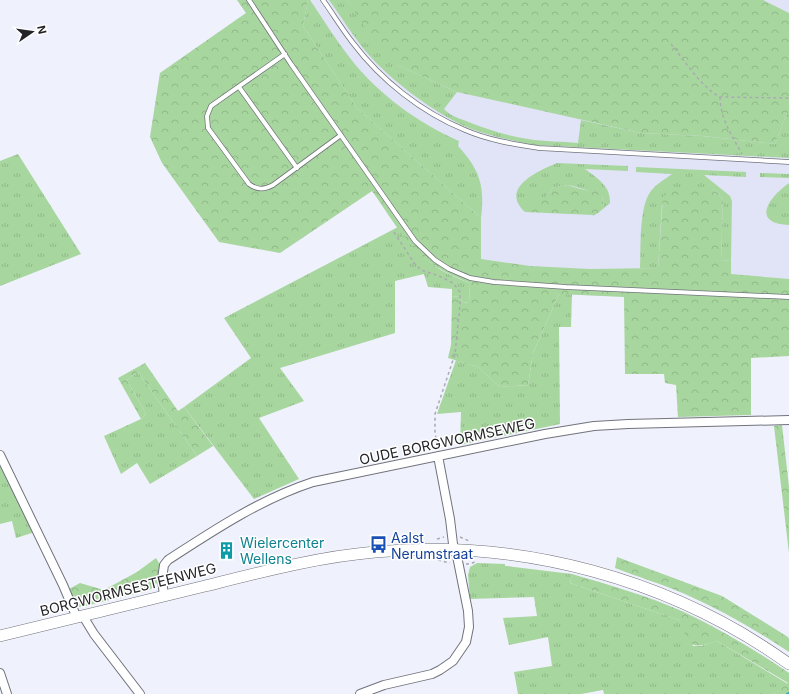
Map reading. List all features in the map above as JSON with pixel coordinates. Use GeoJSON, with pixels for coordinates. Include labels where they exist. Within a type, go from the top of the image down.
{"type":"FeatureCollection","features":[{"type":"Feature","properties":{"kind":"main road","name":"BORGWORMSESTEENWEG"},"geometry":{"type":"LineString","coordinates":[[0,636],[286,566],[344,555],[417,549],[454,550],[536,558],[615,577],[653,590],[704,613],[753,640],[789,664]]}},
{"type":"Feature","properties":{"kind":"street","name":"OUDE BORGWORMSEWEG"},"geometry":{"type":"LineString","coordinates":[[164,596],[162,579],[164,565],[168,560],[206,535],[262,504],[292,489],[313,482],[545,434],[594,426],[789,420]]}},
{"type":"Feature","properties":{"kind":"street"},"geometry":{"type":"LineString","coordinates":[[0,455],[80,617],[140,694]]}},
{"type":"Feature","properties":{"kind":"street"},"geometry":{"type":"LineString","coordinates":[[360,694],[400,681],[432,674],[453,661],[466,642],[469,627],[468,611],[454,550],[450,519],[438,456]]}},
{"type":"Feature","properties":{"kind":"street"},"geometry":{"type":"LineString","coordinates":[[0,673],[7,694]]}},
{"type":"Feature","properties":{"kind":"lane"},"geometry":{"type":"LineString","coordinates":[[249,0],[341,135],[416,241],[435,260],[449,269],[470,278],[494,282],[539,286],[789,297]]}},
{"type":"Feature","properties":{"kind":"lane"},"geometry":{"type":"LineString","coordinates":[[323,0],[353,44],[380,74],[421,106],[445,121],[465,130],[510,144],[538,148],[789,162]]}},
{"type":"Feature","properties":{"kind":"lane"},"geometry":{"type":"LineString","coordinates":[[285,54],[209,109],[206,119],[211,133],[249,184],[258,189],[265,189],[272,185],[341,135]]}},
{"type":"Feature","properties":{"kind":"lane"},"geometry":{"type":"LineString","coordinates":[[239,87],[297,168]]}},
{"type":"Feature","properties":{"kind":"path"},"geometry":{"type":"LineString","coordinates":[[671,44],[704,85],[720,97],[789,98]]}},
{"type":"Feature","properties":{"kind":"path"},"geometry":{"type":"LineString","coordinates":[[720,97],[720,106],[723,116],[744,160]]}},
{"type":"Feature","properties":{"kind":"path"},"geometry":{"type":"LineString","coordinates":[[394,232],[414,263],[421,270],[439,276],[453,283],[460,292],[455,354],[435,414],[435,431],[438,456]]}},
{"type":"Feature","properties":{"kind":"path"},"geometry":{"type":"LineString","coordinates":[[435,540],[443,537],[461,536],[472,542]]}},
{"type":"Feature","properties":{"kind":"path"},"geometry":{"type":"LineString","coordinates":[[436,558],[447,563],[470,564],[482,560]]}},
{"type":"Feature","properties":{"kind":"shaded area"},"geometry":{"type":"Polygon","coordinates":[[[237,0],[789,0],[789,356],[707,300],[559,294],[491,380],[477,366],[470,283],[410,243],[372,191],[280,253],[150,137],[160,73],[246,13],[237,0]]]}},
{"type":"Feature","properties":{"kind":"green space"},"geometry":{"type":"Polygon","coordinates":[[[237,0],[308,0],[303,26],[357,108],[481,218],[481,259],[530,266],[590,269],[658,268],[663,197],[675,187],[712,189],[718,193],[723,200],[721,260],[731,261],[731,274],[789,279],[789,356],[751,358],[751,415],[678,417],[676,385],[665,383],[664,374],[625,374],[624,297],[559,294],[533,353],[528,385],[500,387],[478,367],[448,358],[451,345],[452,296],[459,297],[463,302],[469,303],[470,283],[438,268],[414,249],[372,191],[280,253],[219,242],[162,163],[150,137],[160,73],[246,13],[237,0]]]}},
{"type":"Feature","properties":{"kind":"green space"},"geometry":{"type":"Polygon","coordinates":[[[308,0],[310,0],[350,58],[373,84],[400,106],[429,126],[459,141],[458,146],[471,163],[479,179],[482,197],[481,218],[357,108],[303,26],[308,0]]]}},
{"type":"Feature","properties":{"kind":"green space"},"geometry":{"type":"Polygon","coordinates":[[[329,0],[347,0],[399,66],[457,92],[444,109],[446,111],[451,115],[489,129],[512,136],[534,140],[578,143],[581,120],[641,133],[702,136],[775,144],[787,113],[789,113],[789,158],[535,145],[474,130],[433,109],[387,73],[353,35],[329,0]]]}},
{"type":"Feature","properties":{"kind":"green space"},"geometry":{"type":"Polygon","coordinates":[[[347,0],[763,0],[789,13],[789,113],[787,113],[775,144],[703,136],[641,133],[457,92],[399,66],[378,47],[347,0]]]}},
{"type":"Feature","properties":{"kind":"green space"},"geometry":{"type":"Polygon","coordinates":[[[18,154],[81,254],[0,286],[0,161],[18,154]]]}},
{"type":"Feature","properties":{"kind":"green space"},"geometry":{"type":"Polygon","coordinates":[[[557,163],[628,166],[628,171],[585,169],[606,187],[610,197],[610,203],[604,208],[602,195],[573,186],[563,185],[553,188],[546,197],[525,206],[525,212],[518,203],[516,195],[519,188],[532,176],[557,163]]]}},
{"type":"Feature","properties":{"kind":"green space"},"geometry":{"type":"Polygon","coordinates":[[[636,167],[746,172],[746,177],[704,175],[730,196],[732,201],[731,261],[721,260],[723,200],[718,193],[712,189],[662,205],[658,268],[640,268],[641,230],[646,201],[654,188],[672,174],[636,172],[636,167]]]}},
{"type":"Feature","properties":{"kind":"green space"},"geometry":{"type":"Polygon","coordinates":[[[760,173],[789,174],[789,178],[760,177],[760,173]]]}},
{"type":"Feature","properties":{"kind":"green space"},"geometry":{"type":"Polygon","coordinates":[[[789,183],[789,225],[770,220],[767,215],[767,208],[775,195],[789,183]]]}},
{"type":"Feature","properties":{"kind":"green space"},"geometry":{"type":"Polygon","coordinates":[[[563,185],[588,191],[597,191],[602,195],[604,208],[593,216],[525,212],[525,206],[535,198],[546,197],[553,188],[563,185]]]}},
{"type":"Feature","properties":{"kind":"green space"},"geometry":{"type":"Polygon","coordinates":[[[398,227],[413,246],[437,268],[470,283],[469,303],[463,302],[459,297],[452,296],[452,289],[428,287],[424,274],[395,281],[395,333],[280,368],[304,401],[259,418],[299,479],[254,499],[184,407],[251,358],[224,318],[398,227]]]}},
{"type":"Feature","properties":{"kind":"green space"},"geometry":{"type":"Polygon","coordinates":[[[559,294],[572,294],[571,327],[559,327],[560,424],[460,445],[461,412],[437,414],[456,360],[478,367],[500,387],[528,385],[533,353],[559,294]]]}},
{"type":"Feature","properties":{"kind":"green space"},"geometry":{"type":"Polygon","coordinates":[[[145,363],[178,411],[184,407],[213,446],[197,456],[138,372],[127,380],[146,414],[141,419],[118,378],[145,363]]]}},
{"type":"Feature","properties":{"kind":"green space"},"geometry":{"type":"Polygon","coordinates":[[[138,372],[197,456],[150,484],[137,463],[121,474],[104,436],[141,419],[146,414],[127,380],[138,372]]]}},
{"type":"Feature","properties":{"kind":"green space"},"geometry":{"type":"Polygon","coordinates":[[[782,425],[789,487],[789,553],[774,426],[782,425]]]}},
{"type":"Feature","properties":{"kind":"green space"},"geometry":{"type":"Polygon","coordinates":[[[0,461],[35,532],[16,538],[12,521],[0,524],[0,461]]]}},
{"type":"Feature","properties":{"kind":"green space"},"geometry":{"type":"Polygon","coordinates":[[[617,557],[722,596],[788,637],[789,652],[738,621],[698,600],[668,587],[615,568],[617,557]]]}},
{"type":"Feature","properties":{"kind":"green space"},"geometry":{"type":"Polygon","coordinates":[[[156,558],[159,563],[159,581],[151,589],[85,606],[78,607],[73,602],[69,589],[80,583],[104,590],[137,572],[156,558]]]}},
{"type":"Feature","properties":{"kind":"green space"},"geometry":{"type":"Polygon","coordinates":[[[477,563],[505,564],[505,566],[572,574],[570,583],[679,620],[693,646],[701,646],[717,641],[788,684],[773,694],[604,694],[603,690],[581,694],[518,694],[514,672],[552,666],[548,637],[509,645],[503,618],[537,616],[534,597],[470,599],[468,575],[470,567],[477,563]]]}},
{"type":"Feature","properties":{"kind":"green space"},"geometry":{"type":"Polygon","coordinates":[[[572,574],[657,601],[684,612],[725,633],[789,673],[789,692],[786,694],[773,694],[788,683],[717,641],[700,645],[691,644],[679,620],[570,583],[572,574]]]}},
{"type":"Feature","properties":{"kind":"place","name":"Aalst Nerumstraat"},"geometry":{"type":"Point","coordinates":[378,545]}},
{"type":"Feature","properties":{"kind":"place","name":"Wielercenter Wellens"},"geometry":{"type":"Point","coordinates":[227,550]}}]}
